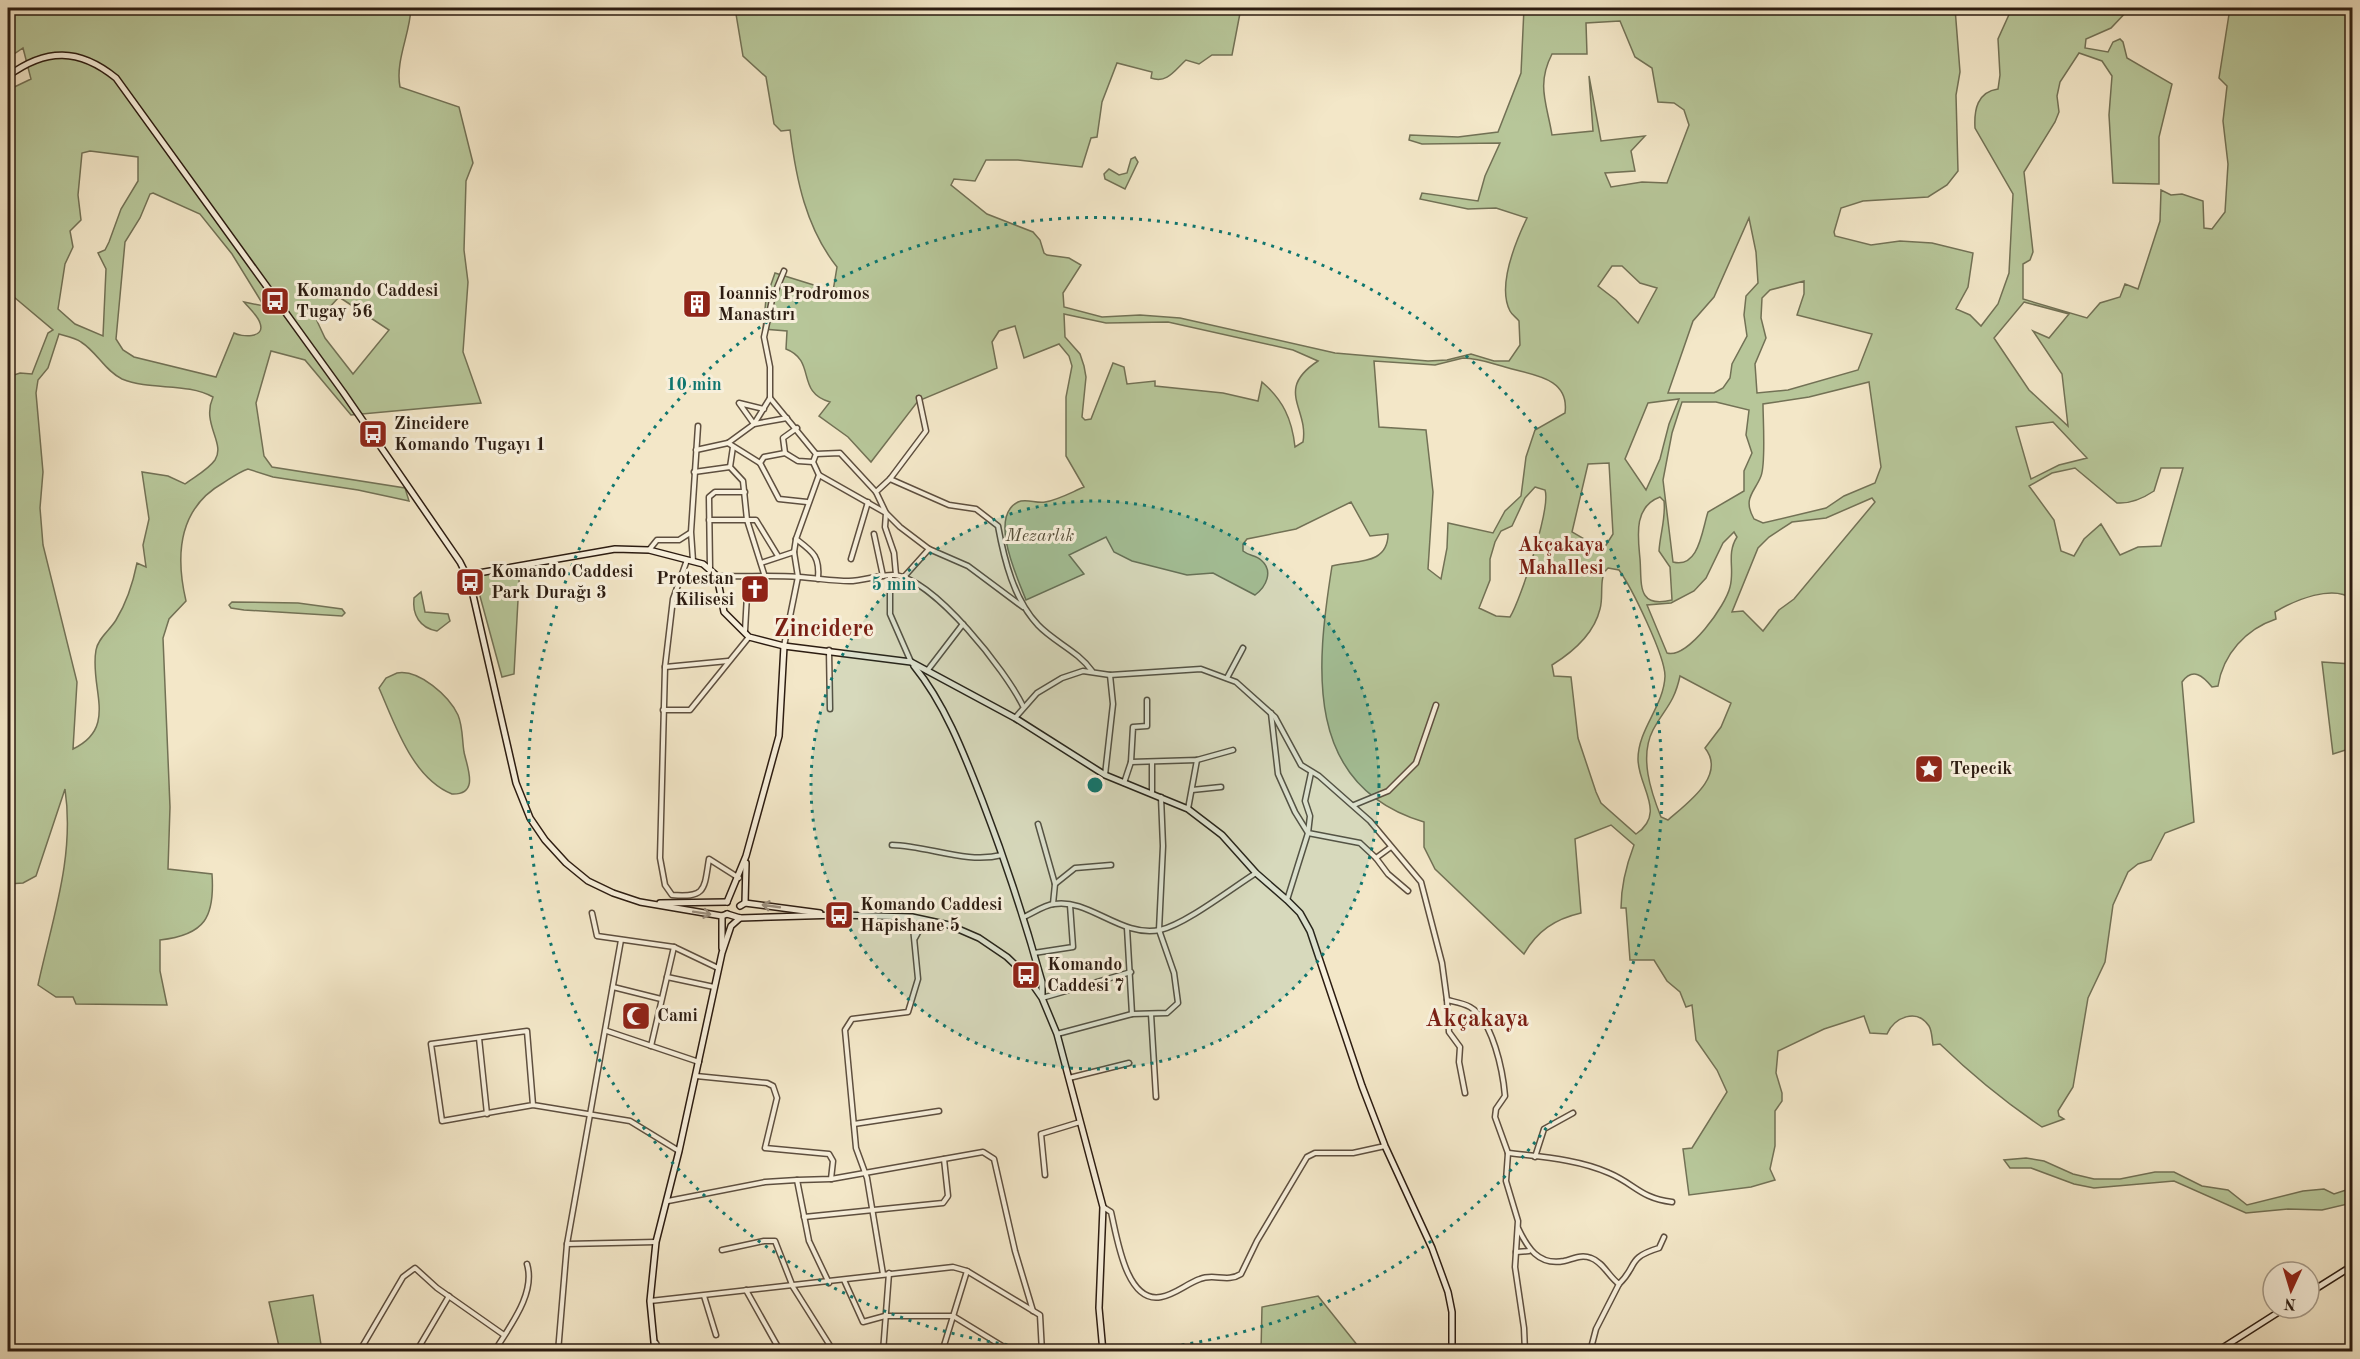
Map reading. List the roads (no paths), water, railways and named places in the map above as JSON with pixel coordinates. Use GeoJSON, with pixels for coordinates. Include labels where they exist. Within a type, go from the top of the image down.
{"type":"FeatureCollection","features":[{"type":"Feature","properties":{"kind":"street"},"geometry":{"type":"LineString","coordinates":[[8,76],[22,65],[58,54],[80,57],[99,65],[116,78],[355,409],[433,520],[467,575],[516,783],[530,818],[545,840],[566,863],[588,881],[640,902],[739,917],[839,915],[912,917],[949,925],[979,938],[1007,957],[1026,975],[1042,998],[1057,1034],[1103,1207],[1100,1308],[1102,1351]]}},
{"type":"Feature","properties":{"kind":"street"},"geometry":{"type":"LineString","coordinates":[[696,450],[728,443],[754,424],[770,398],[770,367],[764,337],[772,300],[784,271]]}},
{"type":"Feature","properties":{"kind":"street"},"geometry":{"type":"LineString","coordinates":[[770,398],[797,428],[816,454]]}},
{"type":"Feature","properties":{"kind":"street"},"geometry":{"type":"LineString","coordinates":[[876,492],[890,479],[926,431],[920,398]]}},
{"type":"Feature","properties":{"kind":"street"},"geometry":{"type":"LineString","coordinates":[[754,424],[739,403],[764,409]]}},
{"type":"Feature","properties":{"kind":"street"},"geometry":{"type":"LineString","coordinates":[[754,424],[786,418]]}},
{"type":"Feature","properties":{"kind":"street"},"geometry":{"type":"LineString","coordinates":[[698,426],[691,560],[673,599],[665,667],[660,858],[665,885],[672,896],[691,897],[699,894],[705,886],[709,859],[739,878]]}},
{"type":"Feature","properties":{"kind":"street"},"geometry":{"type":"LineString","coordinates":[[785,453],[783,438],[797,428]]}},
{"type":"Feature","properties":{"kind":"street"},"geometry":{"type":"LineString","coordinates":[[728,443],[760,463],[779,499],[807,502]]}},
{"type":"Feature","properties":{"kind":"street"},"geometry":{"type":"LineString","coordinates":[[730,467],[733,447]]}},
{"type":"Feature","properties":{"kind":"street"},"geometry":{"type":"LineString","coordinates":[[760,463],[764,457],[785,453],[798,461],[813,462]]}},
{"type":"Feature","properties":{"kind":"street"},"geometry":{"type":"LineString","coordinates":[[816,454],[840,453],[876,492],[886,513],[885,527],[894,553],[896,575]]}},
{"type":"Feature","properties":{"kind":"street"},"geometry":{"type":"LineString","coordinates":[[816,454],[813,462],[819,475],[886,513],[929,549],[968,566],[1023,607],[1039,626],[1085,661],[1092,671]]}},
{"type":"Feature","properties":{"kind":"street"},"geometry":{"type":"LineString","coordinates":[[694,472],[730,467]]}},
{"type":"Feature","properties":{"kind":"street"},"geometry":{"type":"LineString","coordinates":[[730,467],[743,481],[747,520],[765,577]]}},
{"type":"Feature","properties":{"kind":"street"},"geometry":{"type":"LineString","coordinates":[[722,953],[724,915],[746,856],[779,736],[784,646],[798,577],[794,552],[795,539],[819,475]]}},
{"type":"Feature","properties":{"kind":"street"},"geometry":{"type":"LineString","coordinates":[[890,479],[949,505],[976,509],[998,526],[1003,551],[1023,607]]}},
{"type":"Feature","properties":{"kind":"street"},"geometry":{"type":"LineString","coordinates":[[710,568],[709,497],[716,492],[745,492]]}},
{"type":"Feature","properties":{"kind":"street"},"geometry":{"type":"LineString","coordinates":[[851,559],[868,502]]}},
{"type":"Feature","properties":{"kind":"street"},"geometry":{"type":"LineString","coordinates":[[709,519],[756,520],[778,556]]}},
{"type":"Feature","properties":{"kind":"street"},"geometry":{"type":"LineString","coordinates":[[650,550],[657,540],[679,540],[691,532]]}},
{"type":"Feature","properties":{"kind":"street"},"geometry":{"type":"LineString","coordinates":[[874,534],[883,576]]}},
{"type":"Feature","properties":{"kind":"street"},"geometry":{"type":"LineString","coordinates":[[795,539],[813,552],[819,564],[818,579]]}},
{"type":"Feature","properties":{"kind":"street"},"geometry":{"type":"LineString","coordinates":[[467,575],[615,549],[650,550],[691,560],[710,568],[717,576],[724,612],[749,637],[784,646],[911,662],[1015,718],[1105,775],[1124,784],[1152,792],[1188,809],[1222,835],[1256,873],[1300,913],[1310,931],[1362,1086],[1385,1146],[1432,1248],[1448,1292],[1452,1312],[1452,1352]]}},
{"type":"Feature","properties":{"kind":"street"},"geometry":{"type":"LineString","coordinates":[[903,578],[929,549]]}},
{"type":"Feature","properties":{"kind":"street"},"geometry":{"type":"LineString","coordinates":[[761,563],[794,552]]}},
{"type":"Feature","properties":{"kind":"street"},"geometry":{"type":"LineString","coordinates":[[717,576],[798,577],[852,581],[896,575],[929,594],[963,624],[994,659],[1023,706]]}},
{"type":"Feature","properties":{"kind":"street"},"geometry":{"type":"LineString","coordinates":[[890,576],[890,614],[911,662],[927,682],[966,759],[1024,917],[1034,953],[1042,998]]}},
{"type":"Feature","properties":{"kind":"street"},"geometry":{"type":"LineString","coordinates":[[745,631],[748,577]]}},
{"type":"Feature","properties":{"kind":"street"},"geometry":{"type":"LineString","coordinates":[[926,671],[963,624]]}},
{"type":"Feature","properties":{"kind":"street"},"geometry":{"type":"LineString","coordinates":[[663,710],[690,710],[749,637]]}},
{"type":"Feature","properties":{"kind":"street"},"geometry":{"type":"LineString","coordinates":[[1227,678],[1243,648]]}},
{"type":"Feature","properties":{"kind":"street"},"geometry":{"type":"LineString","coordinates":[[829,650],[830,709]]}},
{"type":"Feature","properties":{"kind":"street"},"geometry":{"type":"LineString","coordinates":[[665,667],[729,661]]}},
{"type":"Feature","properties":{"kind":"street"},"geometry":{"type":"LineString","coordinates":[[1015,718],[1023,706],[1037,693],[1062,678],[1092,671],[1110,675],[1196,669],[1227,678],[1242,687],[1271,713],[1297,760],[1354,805],[1418,879],[1425,891],[1448,1000],[1449,1032],[1460,1047],[1458,1062],[1465,1093]]}},
{"type":"Feature","properties":{"kind":"street"},"geometry":{"type":"LineString","coordinates":[[1105,775],[1113,704],[1110,675]]}},
{"type":"Feature","properties":{"kind":"street"},"geometry":{"type":"LineString","coordinates":[[1124,784],[1131,762],[1133,727],[1147,726],[1147,700]]}},
{"type":"Feature","properties":{"kind":"street"},"geometry":{"type":"LineString","coordinates":[[1354,805],[1388,791],[1416,763],[1436,705]]}},
{"type":"Feature","properties":{"kind":"street"},"geometry":{"type":"LineString","coordinates":[[1271,713],[1278,774],[1295,812],[1308,833],[1360,843],[1376,858],[1388,874],[1408,891]]}},
{"type":"Feature","properties":{"kind":"street"},"geometry":{"type":"LineString","coordinates":[[1131,762],[1197,760],[1233,750]]}},
{"type":"Feature","properties":{"kind":"street"},"geometry":{"type":"LineString","coordinates":[[1188,809],[1197,760]]}},
{"type":"Feature","properties":{"kind":"street"},"geometry":{"type":"LineString","coordinates":[[1152,762],[1152,792]]}},
{"type":"Feature","properties":{"kind":"street"},"geometry":{"type":"LineString","coordinates":[[1287,900],[1308,833],[1310,816],[1305,801],[1311,772]]}},
{"type":"Feature","properties":{"kind":"street"},"geometry":{"type":"LineString","coordinates":[[1192,790],[1221,787]]}},
{"type":"Feature","properties":{"kind":"street"},"geometry":{"type":"LineString","coordinates":[[1057,1034],[1132,1014],[1167,1012],[1178,1003],[1174,973],[1159,930],[1163,846],[1160,796]]}},
{"type":"Feature","properties":{"kind":"street"},"geometry":{"type":"LineString","coordinates":[[1038,824],[1055,884],[1053,904]]}},
{"type":"Feature","properties":{"kind":"street"},"geometry":{"type":"LineString","coordinates":[[892,845],[922,847],[976,859],[1002,855]]}},
{"type":"Feature","properties":{"kind":"street"},"geometry":{"type":"LineString","coordinates":[[1376,858],[1391,847]]}},
{"type":"Feature","properties":{"kind":"street"},"geometry":{"type":"LineString","coordinates":[[655,1352],[650,1301],[656,1242],[668,1201],[722,953],[731,926],[739,917],[741,910],[746,856]]}},
{"type":"Feature","properties":{"kind":"street"},"geometry":{"type":"LineString","coordinates":[[1055,884],[1075,868],[1111,865]]}},
{"type":"Feature","properties":{"kind":"street"},"geometry":{"type":"LineString","coordinates":[[1024,917],[1053,904],[1070,905],[1127,928],[1159,930],[1177,923],[1256,873]]}},
{"type":"Feature","properties":{"kind":"street"},"geometry":{"type":"LineString","coordinates":[[640,902],[690,904],[734,902],[839,915]]}},
{"type":"Feature","properties":{"kind":"street"},"geometry":{"type":"LineString","coordinates":[[1034,953],[1073,947],[1070,905]]}},
{"type":"Feature","properties":{"kind":"street"},"geometry":{"type":"LineString","coordinates":[[592,914],[597,936],[674,947],[719,968]]}},
{"type":"Feature","properties":{"kind":"street"},"geometry":{"type":"LineString","coordinates":[[883,1274],[865,1173],[856,1148],[847,1061],[846,1025],[852,1019],[908,1012],[918,979],[912,917]]}},
{"type":"Feature","properties":{"kind":"street"},"geometry":{"type":"LineString","coordinates":[[915,939],[925,920]]}},
{"type":"Feature","properties":{"kind":"street"},"geometry":{"type":"LineString","coordinates":[[1127,928],[1132,1014]]}},
{"type":"Feature","properties":{"kind":"street"},"geometry":{"type":"LineString","coordinates":[[558,1352],[567,1244],[607,1031],[621,940]]}},
{"type":"Feature","properties":{"kind":"street"},"geometry":{"type":"LineString","coordinates":[[651,1046],[674,947]]}},
{"type":"Feature","properties":{"kind":"street"},"geometry":{"type":"LineString","coordinates":[[1042,998],[1131,972]]}},
{"type":"Feature","properties":{"kind":"street"},"geometry":{"type":"LineString","coordinates":[[667,977],[715,987]]}},
{"type":"Feature","properties":{"kind":"street"},"geometry":{"type":"LineString","coordinates":[[613,987],[661,999]]}},
{"type":"Feature","properties":{"kind":"street"},"geometry":{"type":"LineString","coordinates":[[1448,1000],[1472,1008],[1489,1029],[1503,1076],[1505,1096],[1496,1109],[1495,1117],[1508,1153],[1506,1181],[1518,1227],[1529,1251]]}},
{"type":"Feature","properties":{"kind":"street"},"geometry":{"type":"LineString","coordinates":[[1151,1013],[1156,1097]]}},
{"type":"Feature","properties":{"kind":"street"},"geometry":{"type":"LineString","coordinates":[[533,1105],[527,1031],[431,1044],[442,1121],[533,1105],[630,1121],[679,1151]]}},
{"type":"Feature","properties":{"kind":"street"},"geometry":{"type":"LineString","coordinates":[[607,1031],[699,1062]]}},
{"type":"Feature","properties":{"kind":"street"},"geometry":{"type":"LineString","coordinates":[[480,1038],[487,1114]]}},
{"type":"Feature","properties":{"kind":"street"},"geometry":{"type":"LineString","coordinates":[[1069,1078],[1129,1063]]}},
{"type":"Feature","properties":{"kind":"street"},"geometry":{"type":"LineString","coordinates":[[696,1077],[767,1083],[773,1086],[777,1098],[765,1148],[829,1154],[833,1161],[831,1179]]}},
{"type":"Feature","properties":{"kind":"street"},"geometry":{"type":"LineString","coordinates":[[854,1124],[939,1111]]}},
{"type":"Feature","properties":{"kind":"street"},"geometry":{"type":"LineString","coordinates":[[1535,1156],[1544,1129],[1573,1113]]}},
{"type":"Feature","properties":{"kind":"street"},"geometry":{"type":"LineString","coordinates":[[1045,1175],[1041,1134],[1081,1121]]}},
{"type":"Feature","properties":{"kind":"street"},"geometry":{"type":"LineString","coordinates":[[1103,1207],[1111,1212],[1133,1284],[1148,1296],[1163,1297],[1201,1278],[1227,1279],[1240,1274],[1307,1156],[1315,1153],[1353,1153],[1385,1146]]}},
{"type":"Feature","properties":{"kind":"street"},"geometry":{"type":"LineString","coordinates":[[668,1201],[765,1182],[831,1179],[983,1152],[994,1159],[1033,1311]]}},
{"type":"Feature","properties":{"kind":"street"},"geometry":{"type":"LineString","coordinates":[[1508,1153],[1596,1168],[1611,1174],[1654,1200],[1672,1202]]}},
{"type":"Feature","properties":{"kind":"street"},"geometry":{"type":"LineString","coordinates":[[804,1217],[945,1202],[948,1196],[944,1159]]}},
{"type":"Feature","properties":{"kind":"street"},"geometry":{"type":"LineString","coordinates":[[797,1180],[809,1241],[829,1283]]}},
{"type":"Feature","properties":{"kind":"street"},"geometry":{"type":"LineString","coordinates":[[1518,1227],[1516,1274],[1525,1352]]}},
{"type":"Feature","properties":{"kind":"street"},"geometry":{"type":"LineString","coordinates":[[1590,1352],[1596,1329],[1635,1258],[1641,1253],[1659,1248],[1664,1237]]}},
{"type":"Feature","properties":{"kind":"street"},"geometry":{"type":"LineString","coordinates":[[722,1250],[764,1241],[775,1241],[793,1287],[834,1352]]}},
{"type":"Feature","properties":{"kind":"street"},"geometry":{"type":"LineString","coordinates":[[567,1244],[656,1242]]}},
{"type":"Feature","properties":{"kind":"street"},"geometry":{"type":"LineString","coordinates":[[1516,1252],[1529,1251],[1553,1262],[1583,1256],[1590,1257],[1619,1284]]}},
{"type":"Feature","properties":{"kind":"street"},"geometry":{"type":"LineString","coordinates":[[494,1352],[523,1300],[529,1280],[527,1264]]}},
{"type":"Feature","properties":{"kind":"street"},"geometry":{"type":"LineString","coordinates":[[2321,1285],[2352,1266]]}},
{"type":"Feature","properties":{"kind":"street"},"geometry":{"type":"LineString","coordinates":[[650,1301],[829,1283],[889,1273],[953,1267],[966,1271],[1040,1315],[1042,1352]]}},
{"type":"Feature","properties":{"kind":"street"},"geometry":{"type":"LineString","coordinates":[[359,1352],[403,1277],[415,1268],[504,1335]]}},
{"type":"Feature","properties":{"kind":"street"},"geometry":{"type":"LineString","coordinates":[[942,1352],[966,1271]]}},
{"type":"Feature","properties":{"kind":"street"},"geometry":{"type":"LineString","coordinates":[[883,1352],[889,1273]]}},
{"type":"Feature","properties":{"kind":"street"},"geometry":{"type":"LineString","coordinates":[[844,1280],[862,1322],[885,1316],[953,1316],[1012,1352]]}},
{"type":"Feature","properties":{"kind":"street"},"geometry":{"type":"LineString","coordinates":[[746,1290],[778,1347]]}},
{"type":"Feature","properties":{"kind":"street"},"geometry":{"type":"LineString","coordinates":[[416,1352],[450,1296]]}},
{"type":"Feature","properties":{"kind":"street"},"geometry":{"type":"LineString","coordinates":[[704,1296],[716,1335]]}},
{"type":"Feature","properties":{"kind":"street"},"geometry":{"type":"LineString","coordinates":[[2216,1352],[2266,1320]]}},
{"type":"Feature","properties":{"kind":"street"},"geometry":{"type":"LineString","coordinates":[[653,1337],[660,1352]]}},
{"type":"Feature","properties":{"kind":"place","name":"Komando Caddesi Tugay 56"},"geometry":{"type":"Point","coordinates":[275,301]}},
{"type":"Feature","properties":{"kind":"place","name":"Ioannis Prodromos Manastırı"},"geometry":{"type":"Point","coordinates":[697,304]}},
{"type":"Feature","properties":{"kind":"place","name":"Zincidere Komando Tugayı 1"},"geometry":{"type":"Point","coordinates":[373,434]}},
{"type":"Feature","properties":{"kind":"place","name":"Komando Caddesi Park Durağı 3"},"geometry":{"type":"Point","coordinates":[470,582]}},
{"type":"Feature","properties":{"kind":"place","name":"Protestan Kilisesi"},"geometry":{"type":"Point","coordinates":[755,589]}},
{"type":"Feature","properties":{"kind":"place","name":"Tepecik"},"geometry":{"type":"Point","coordinates":[1929,769]}},
{"type":"Feature","properties":{"kind":"place","name":"Komando Caddesi Hapishane 5"},"geometry":{"type":"Point","coordinates":[839,915]}},
{"type":"Feature","properties":{"kind":"place","name":"Komando Caddesi 7"},"geometry":{"type":"Point","coordinates":[1026,975]}},
{"type":"Feature","properties":{"kind":"place","name":"Cami"},"geometry":{"type":"Point","coordinates":[636,1016]}},
{"type":"Feature","properties":{"kind":"district","name":"Akçakaya Mahallesi"},"geometry":{"type":"Point","coordinates":[1561,558]}},
{"type":"Feature","properties":{"kind":"district","name":"Zincidere"},"geometry":{"type":"Point","coordinates":[824,630]}},
{"type":"Feature","properties":{"kind":"district","name":"Akçakaya"},"geometry":{"type":"Point","coordinates":[1477,1020]}},
{"type":"Feature","properties":{"kind":"park label","name":"Mezarlık"},"geometry":{"type":"Point","coordinates":[1040,536]}}]}
